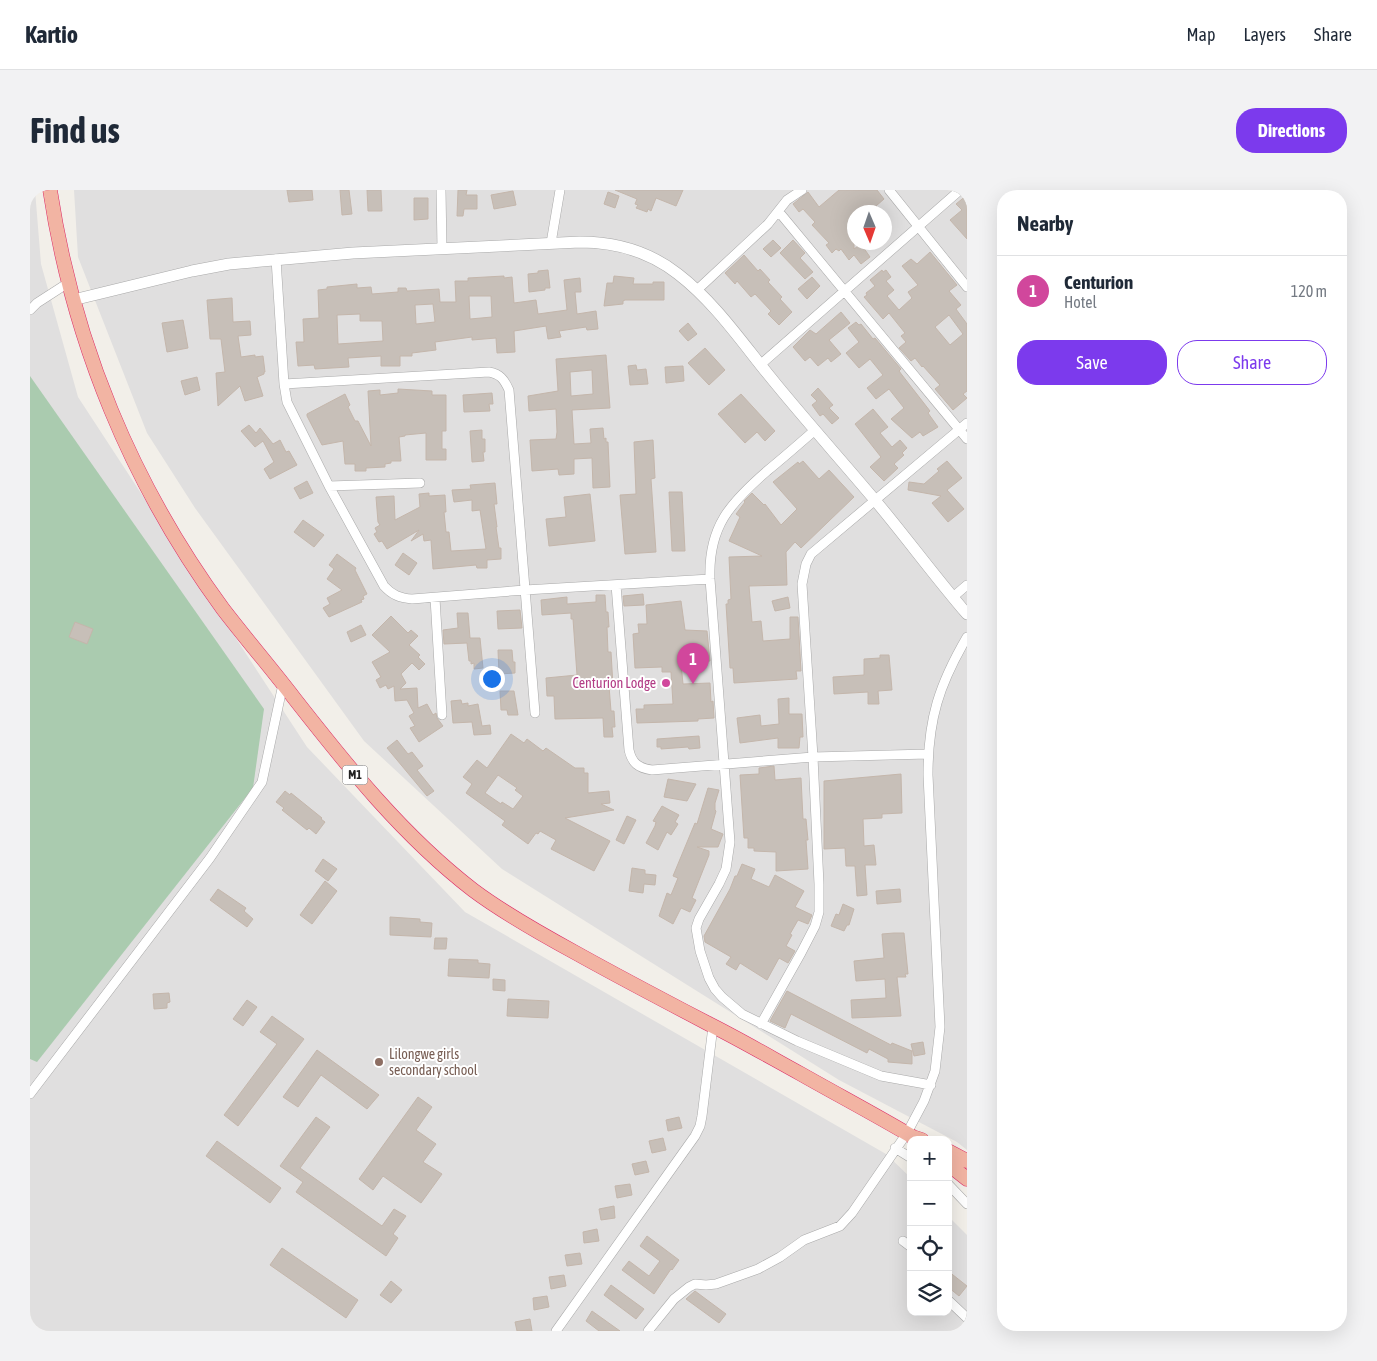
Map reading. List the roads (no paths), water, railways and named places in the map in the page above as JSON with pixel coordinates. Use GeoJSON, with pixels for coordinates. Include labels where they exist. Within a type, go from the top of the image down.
{"type":"FeatureCollection","features":[{"type":"Feature","properties":{"kind":"highway","name":"M1"},"geometry":{"type":"LineString","coordinates":[[50,190],[68,283],[90,359],[110,410],[164,517],[213,593],[343,761],[404,830],[473,890],[537,932],[912,1136]]}},
{"type":"Feature","properties":{"kind":"highway"},"geometry":{"type":"LineString","coordinates":[[952,1153],[967,1161]]}},
{"type":"Feature","properties":{"kind":"highway"},"geometry":{"type":"LineString","coordinates":[[952,1167],[967,1179]]}},
{"type":"Feature","properties":{"kind":"street"},"geometry":{"type":"LineString","coordinates":[[441,190],[442,249]]}},
{"type":"Feature","properties":{"kind":"street"},"geometry":{"type":"LineString","coordinates":[[551,243],[560,190]]}},
{"type":"Feature","properties":{"kind":"street"},"geometry":{"type":"LineString","coordinates":[[697,290],[768,224],[787,200],[802,190]]}},
{"type":"Feature","properties":{"kind":"street"},"geometry":{"type":"LineString","coordinates":[[889,190],[967,287]]}},
{"type":"Feature","properties":{"kind":"street"},"geometry":{"type":"LineString","coordinates":[[760,365],[960,190]]}},
{"type":"Feature","properties":{"kind":"street"},"geometry":{"type":"LineString","coordinates":[[778,212],[967,439]]}},
{"type":"Feature","properties":{"kind":"street"},"geometry":{"type":"LineString","coordinates":[[73,300],[192,271],[229,264],[276,259],[353,253],[600,242],[641,252],[678,273],[707,299],[760,365],[875,500],[967,614]]}},
{"type":"Feature","properties":{"kind":"street"},"geometry":{"type":"LineString","coordinates":[[276,259],[284,384],[287,402],[329,486],[384,586],[391,594],[412,600],[524,590],[710,579]]}},
{"type":"Feature","properties":{"kind":"street"},"geometry":{"type":"LineString","coordinates":[[30,310],[37,303],[68,283]]}},
{"type":"Feature","properties":{"kind":"street"},"geometry":{"type":"LineString","coordinates":[[284,384],[489,372],[498,374],[505,381],[509,390],[535,713]]}},
{"type":"Feature","properties":{"kind":"street"},"geometry":{"type":"LineString","coordinates":[[761,1024],[815,926],[818,912],[819,884],[802,584],[803,574],[811,554],[967,423]]}},
{"type":"Feature","properties":{"kind":"street"},"geometry":{"type":"LineString","coordinates":[[815,430],[742,493],[719,524],[711,549],[710,579],[730,842],[729,856],[719,884],[699,919],[696,937],[709,978],[722,997],[742,1014],[881,1076],[931,1085]]}},
{"type":"Feature","properties":{"kind":"street"},"geometry":{"type":"LineString","coordinates":[[329,486],[420,483]]}},
{"type":"Feature","properties":{"kind":"street"},"geometry":{"type":"LineString","coordinates":[[616,585],[629,750],[631,758],[636,765],[643,769],[652,770],[813,757],[928,754]]}},
{"type":"Feature","properties":{"kind":"street"},"geometry":{"type":"LineString","coordinates":[[953,598],[967,585]]}},
{"type":"Feature","properties":{"kind":"street"},"geometry":{"type":"LineString","coordinates":[[435,598],[442,715]]}},
{"type":"Feature","properties":{"kind":"street"},"geometry":{"type":"LineString","coordinates":[[914,1136],[938,1059],[940,1027],[928,754],[930,733],[938,695],[967,636]]}},
{"type":"Feature","properties":{"kind":"street"},"geometry":{"type":"LineString","coordinates":[[30,1094],[210,858],[262,782],[283,684]]}},
{"type":"Feature","properties":{"kind":"street"},"geometry":{"type":"LineString","coordinates":[[556,1331],[695,1136],[702,1116],[713,1026]]}},
{"type":"Feature","properties":{"kind":"street"},"geometry":{"type":"LineString","coordinates":[[30,1076],[40,1080]]}},
{"type":"Feature","properties":{"kind":"street"},"geometry":{"type":"LineString","coordinates":[[648,1331],[674,1299],[688,1287],[695,1284],[716,1284],[758,1268],[780,1257],[804,1240],[840,1226],[852,1213],[895,1148],[907,1141]]}},
{"type":"Feature","properties":{"kind":"street"},"geometry":{"type":"LineString","coordinates":[[895,1148],[907,1156]]}},
{"type":"Feature","properties":{"kind":"street"},"geometry":{"type":"LineString","coordinates":[[952,1188],[967,1204]]}},
{"type":"Feature","properties":{"kind":"street"},"geometry":{"type":"LineString","coordinates":[[903,1241],[907,1244]]}},
{"type":"Feature","properties":{"kind":"street"},"geometry":{"type":"LineString","coordinates":[[952,1304],[967,1318]]}},
{"type":"Feature","properties":{"kind":"place","name":"Centurion Lodge"},"geometry":{"type":"Point","coordinates":[666,683]}},
{"type":"Feature","properties":{"kind":"place","name":"Centurion"},"geometry":{"type":"Point","coordinates":[693,684]}},
{"type":"Feature","properties":{"kind":"place","name":"Lilongwe girls secondary school"},"geometry":{"type":"Point","coordinates":[379,1062]}}]}
